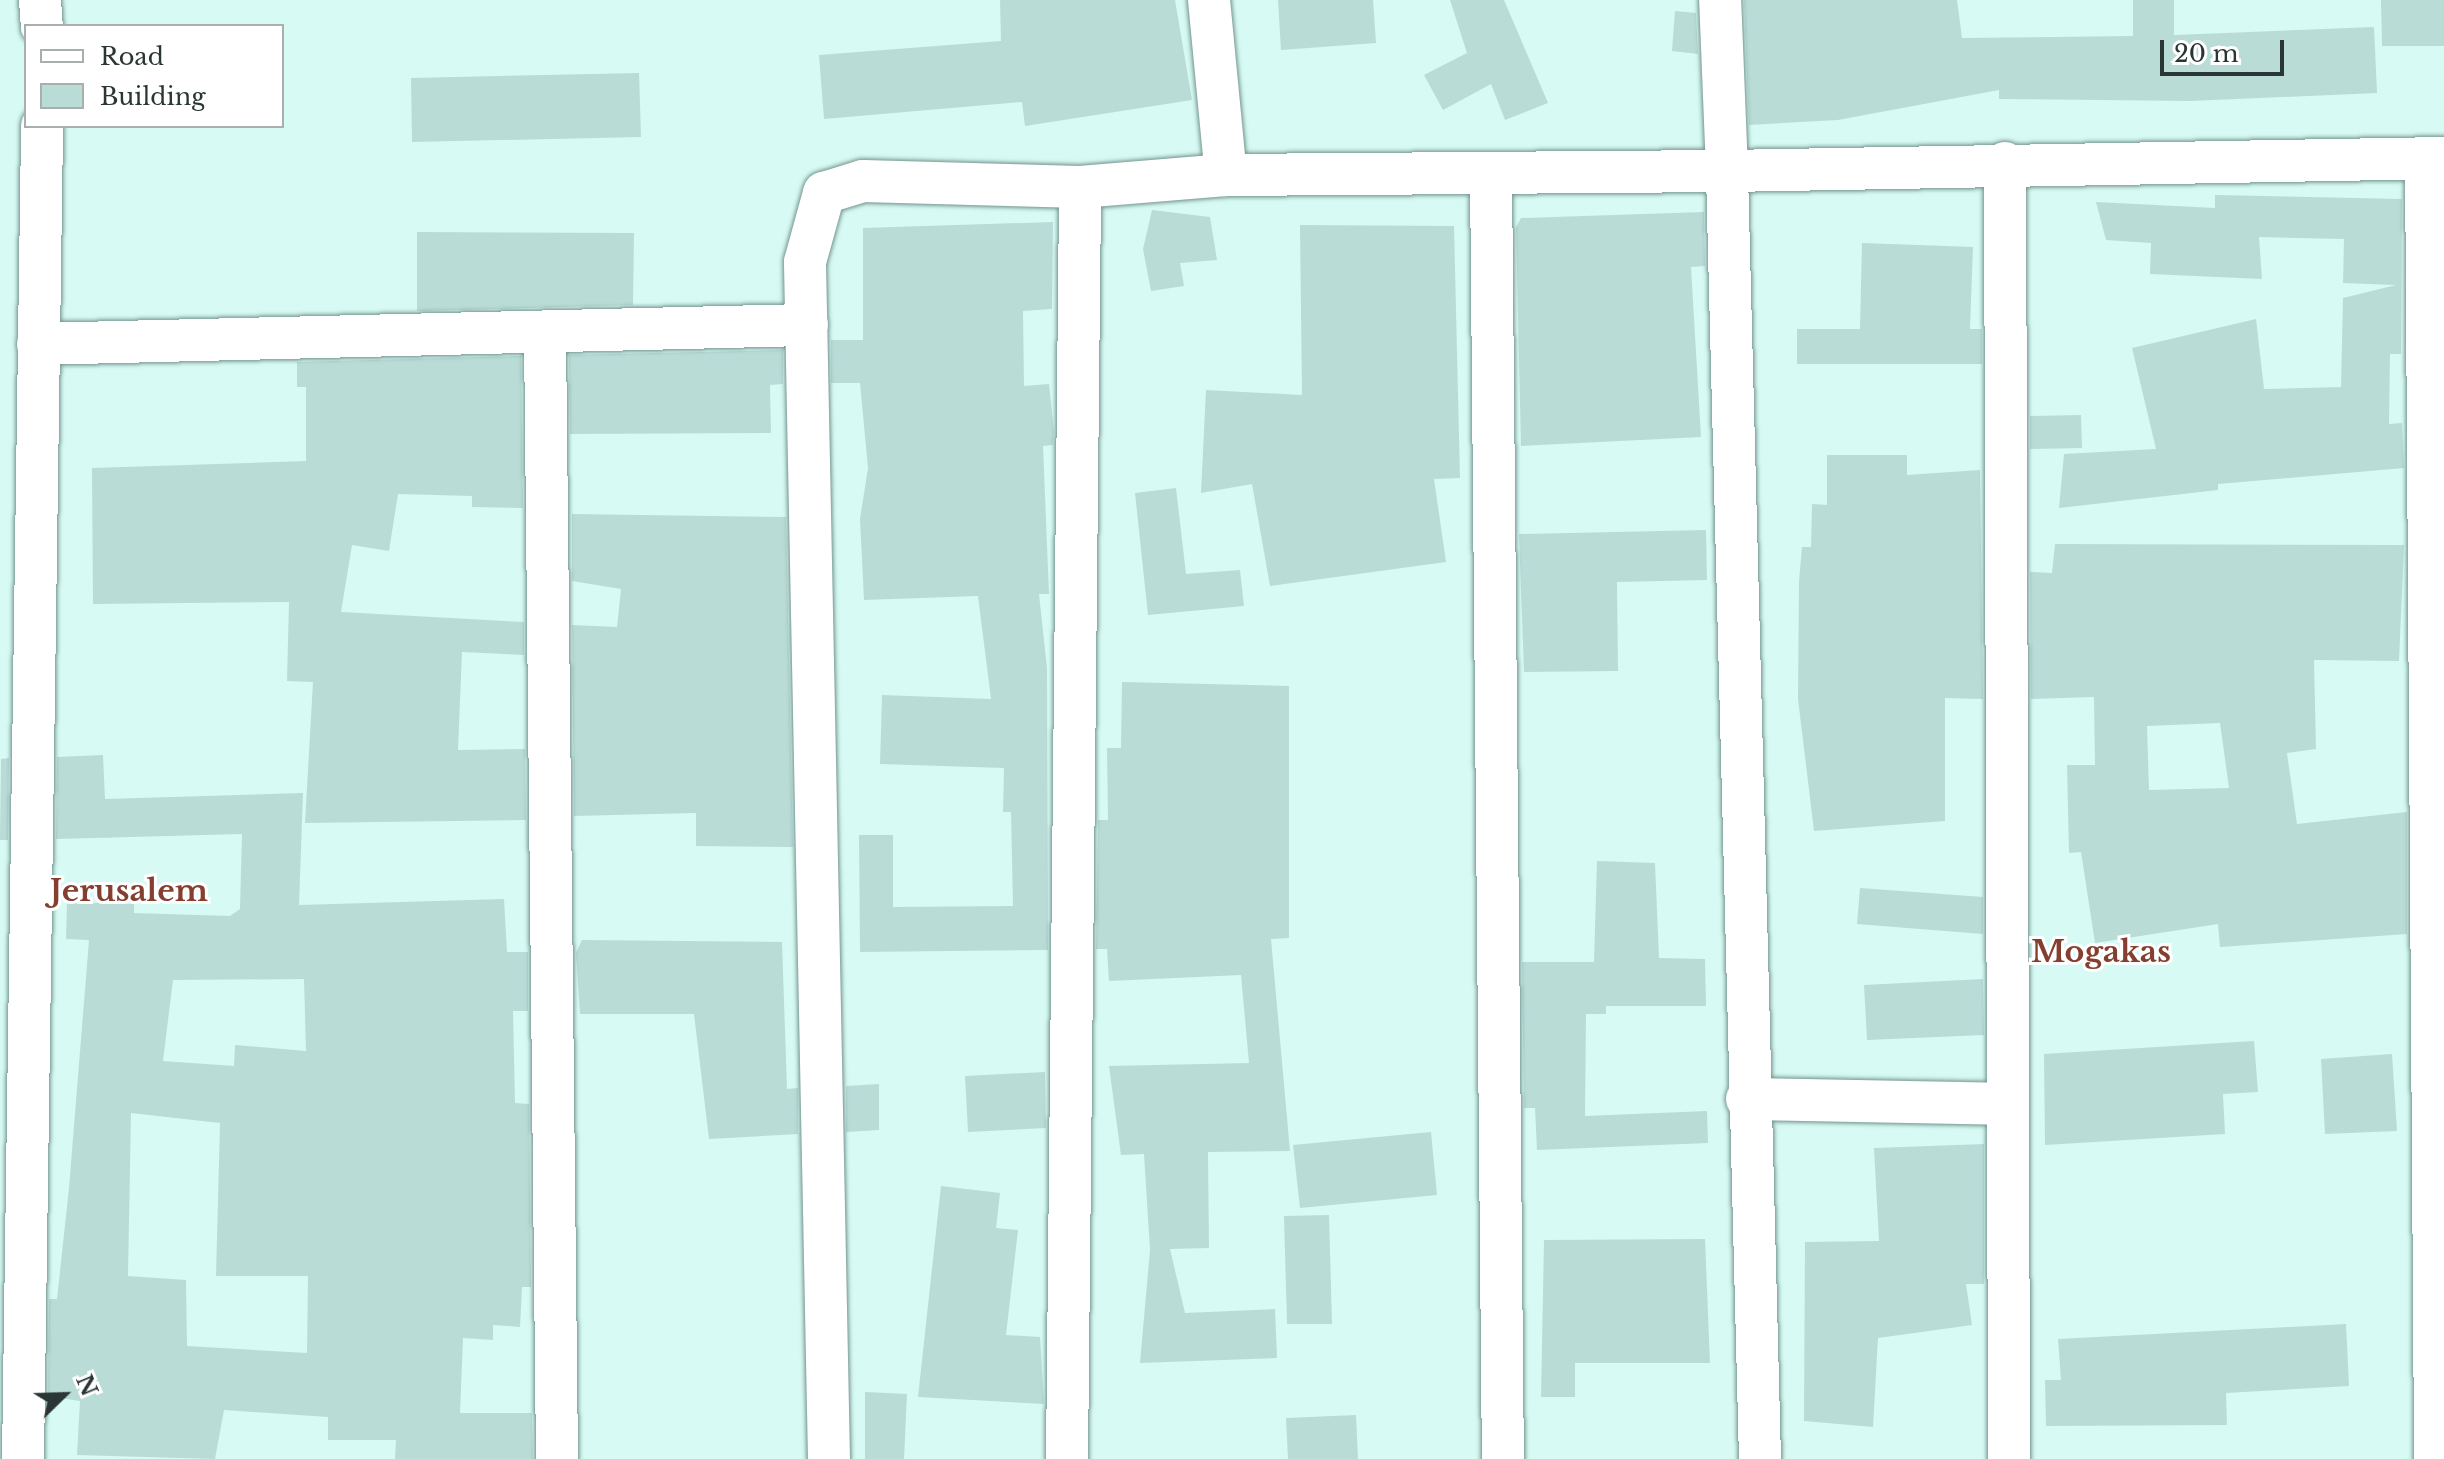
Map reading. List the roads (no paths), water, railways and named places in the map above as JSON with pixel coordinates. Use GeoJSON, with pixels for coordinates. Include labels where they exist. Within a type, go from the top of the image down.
{"type":"FeatureCollection","features":[{"type":"Feature","properties":{"kind":"street"},"geometry":{"type":"LineString","coordinates":[[40,0],[42,24]]}},
{"type":"Feature","properties":{"kind":"street"},"geometry":{"type":"LineString","coordinates":[[1209,0],[1226,175]]}},
{"type":"Feature","properties":{"kind":"street"},"geometry":{"type":"LineString","coordinates":[[1720,0],[1727,171],[1747,1099],[1760,1459]]}},
{"type":"Feature","properties":{"kind":"street"},"geometry":{"type":"LineString","coordinates":[[23,1459],[42,128]]}},
{"type":"Feature","properties":{"kind":"street"},"geometry":{"type":"LineString","coordinates":[[829,1459],[807,325],[807,248],[824,193],[863,181],[1080,187],[1226,175],[1727,171],[2005,163],[2435,158],[2435,1459]]}},
{"type":"Feature","properties":{"kind":"street"},"geometry":{"type":"LineString","coordinates":[[2005,163],[2005,1104],[2009,1459]]}},
{"type":"Feature","properties":{"kind":"street"},"geometry":{"type":"LineString","coordinates":[[1491,173],[1503,1459]]}},
{"type":"Feature","properties":{"kind":"street"},"geometry":{"type":"LineString","coordinates":[[1067,1459],[1080,187]]}},
{"type":"Feature","properties":{"kind":"street"},"geometry":{"type":"LineString","coordinates":[[38,344],[807,325]]}},
{"type":"Feature","properties":{"kind":"street"},"geometry":{"type":"LineString","coordinates":[[545,333],[557,1459]]}},
{"type":"Feature","properties":{"kind":"street"},"geometry":{"type":"LineString","coordinates":[[1747,1099],[2005,1104]]}},
{"type":"Feature","properties":{"kind":"district","name":"Jerusalem"},"geometry":{"type":"Point","coordinates":[129,891]}},
{"type":"Feature","properties":{"kind":"district","name":"Mogakas"},"geometry":{"type":"Point","coordinates":[2101,952]}}]}
